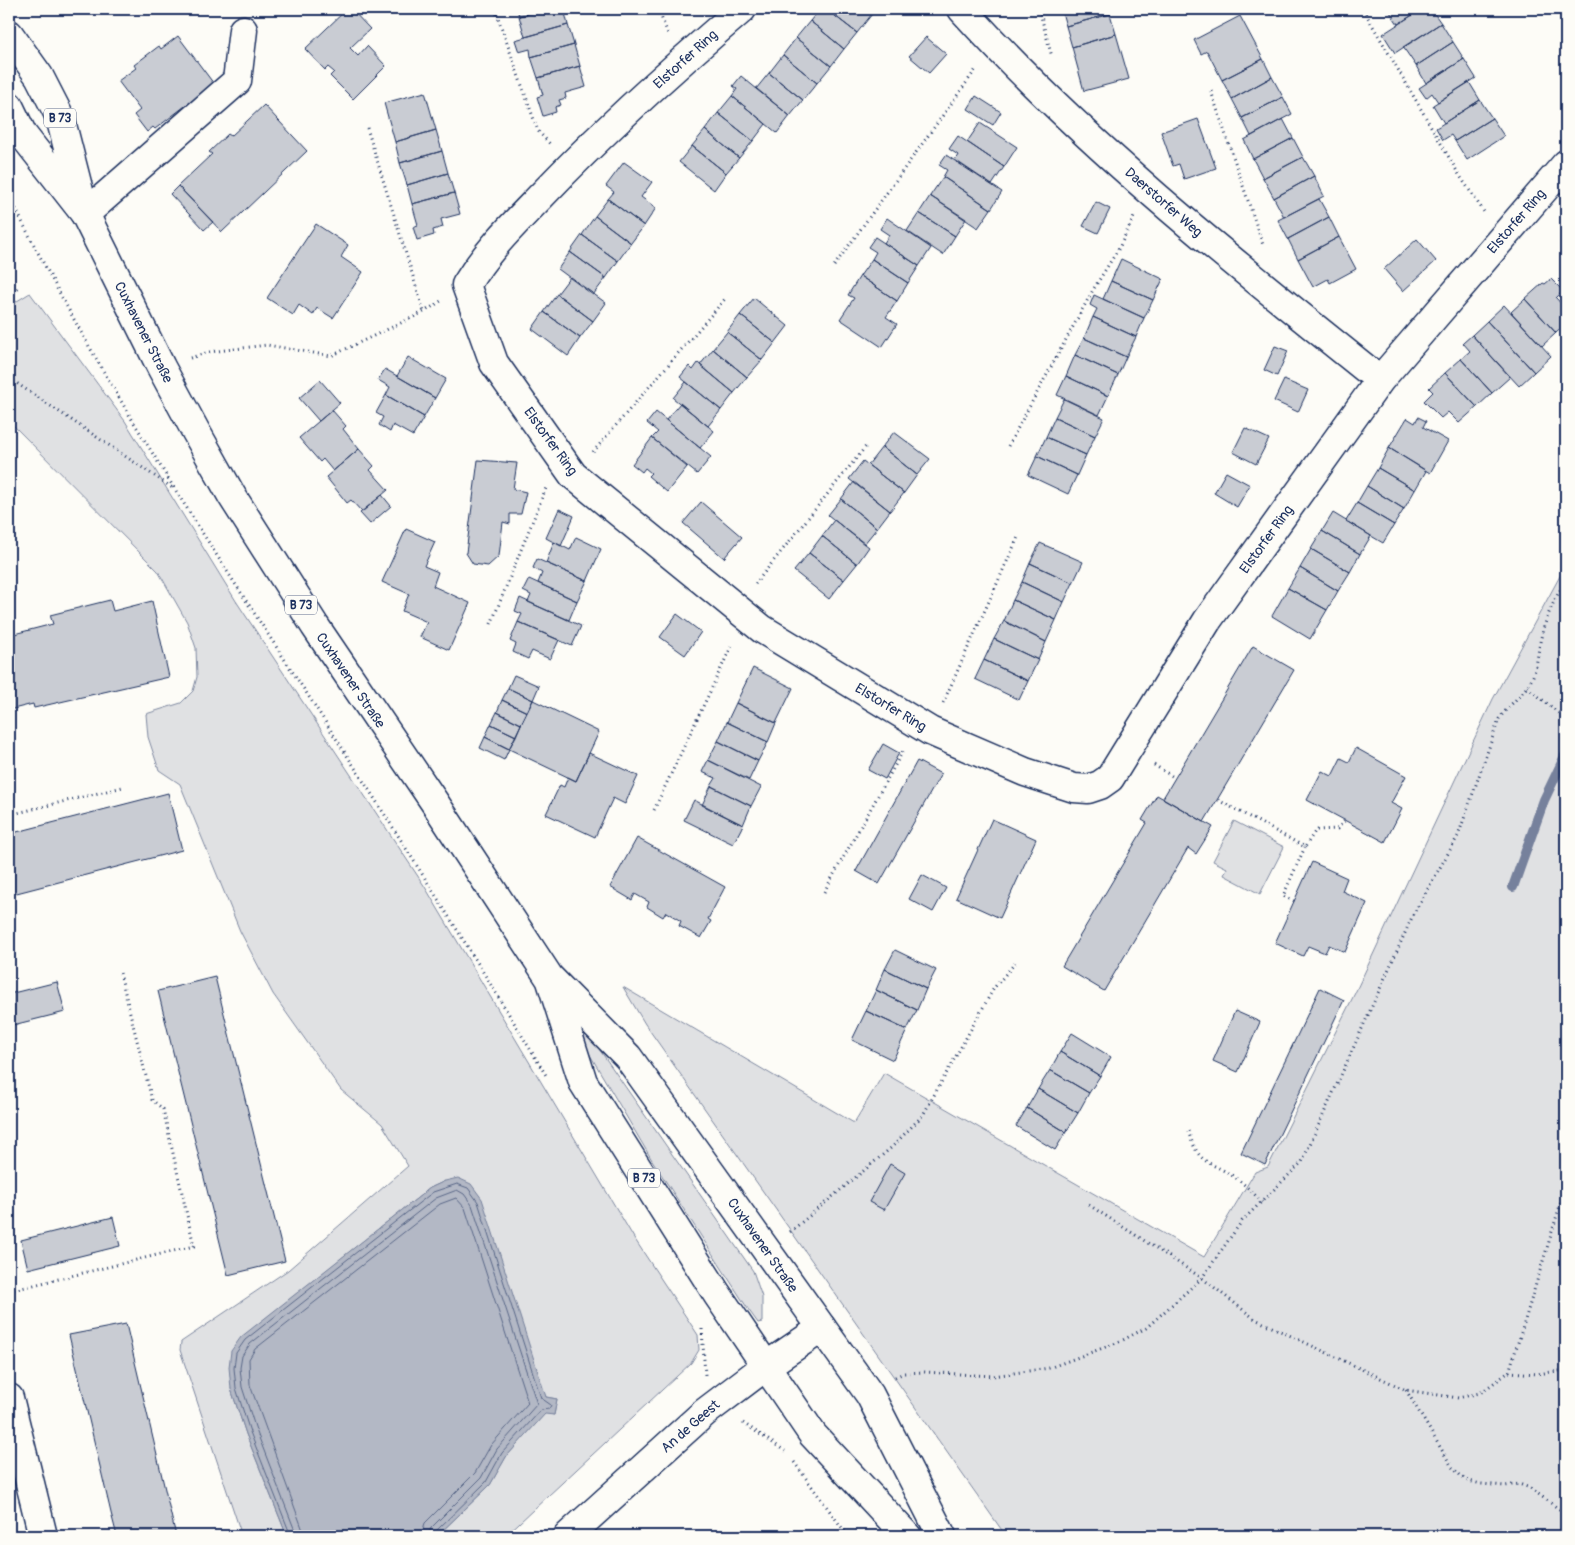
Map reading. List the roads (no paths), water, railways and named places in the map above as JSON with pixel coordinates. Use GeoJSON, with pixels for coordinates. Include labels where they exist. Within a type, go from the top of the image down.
{"type":"FeatureCollection","features":[{"type":"Feature","properties":{"kind":"street","name":"Elstorfer Ring"},"geometry":{"type":"LineString","coordinates":[[742,9],[681,61],[570,165],[481,259],[466,284],[494,363],[566,465],[762,629],[925,727],[1025,772],[1074,788],[1088,789],[1100,786],[1110,778],[1207,621],[1380,380],[1500,238],[1566,164]]}},
{"type":"Feature","properties":{"kind":"street","name":"Daerstorfer Weg"},"geometry":{"type":"LineString","coordinates":[[962,9],[994,44],[1148,189],[1380,380]]}},
{"type":"Feature","properties":{"kind":"street"},"geometry":{"type":"LineString","coordinates":[[84,214],[237,81],[243,30]]}},
{"type":"Feature","properties":{"kind":"street","name":"Cuxhavener Straße"},"geometry":{"type":"LineString","coordinates":[[9,34],[39,76],[60,117],[84,214]]}},
{"type":"Feature","properties":{"kind":"street","name":"Cuxhavener Straße"},"geometry":{"type":"LineString","coordinates":[[9,106],[23,135],[84,214],[161,367],[232,496],[310,618],[435,802],[549,977],[628,1057],[870,1395],[942,1536]]}},
{"type":"Feature","properties":{"kind":"street","name":"Cuxhavener Straße"},"geometry":{"type":"LineString","coordinates":[[549,977],[583,1082],[717,1294],[813,1435],[906,1536]]}},
{"type":"Feature","properties":{"kind":"street","name":"An de Geest"},"geometry":{"type":"LineString","coordinates":[[568,1536],[722,1399],[822,1328]]}},
{"type":"Feature","properties":{"kind":"street"},"geometry":{"type":"LineString","coordinates":[[9,1398],[43,1536]]}},
{"type":"Feature","properties":{"kind":"water"},"geometry":{"type":"Polygon","coordinates":[[[458,1178],[471,1184],[482,1199],[546,1397],[557,1399],[554,1415],[545,1414],[506,1457],[490,1485],[437,1536],[287,1536],[246,1434],[231,1389],[229,1367],[231,1351],[241,1337],[430,1188],[445,1181],[458,1178]]]}},
{"type":"Feature","properties":{"kind":"waterway"},"geometry":{"type":"LineString","coordinates":[[1513,887],[1544,800],[1566,754]]}}]}
